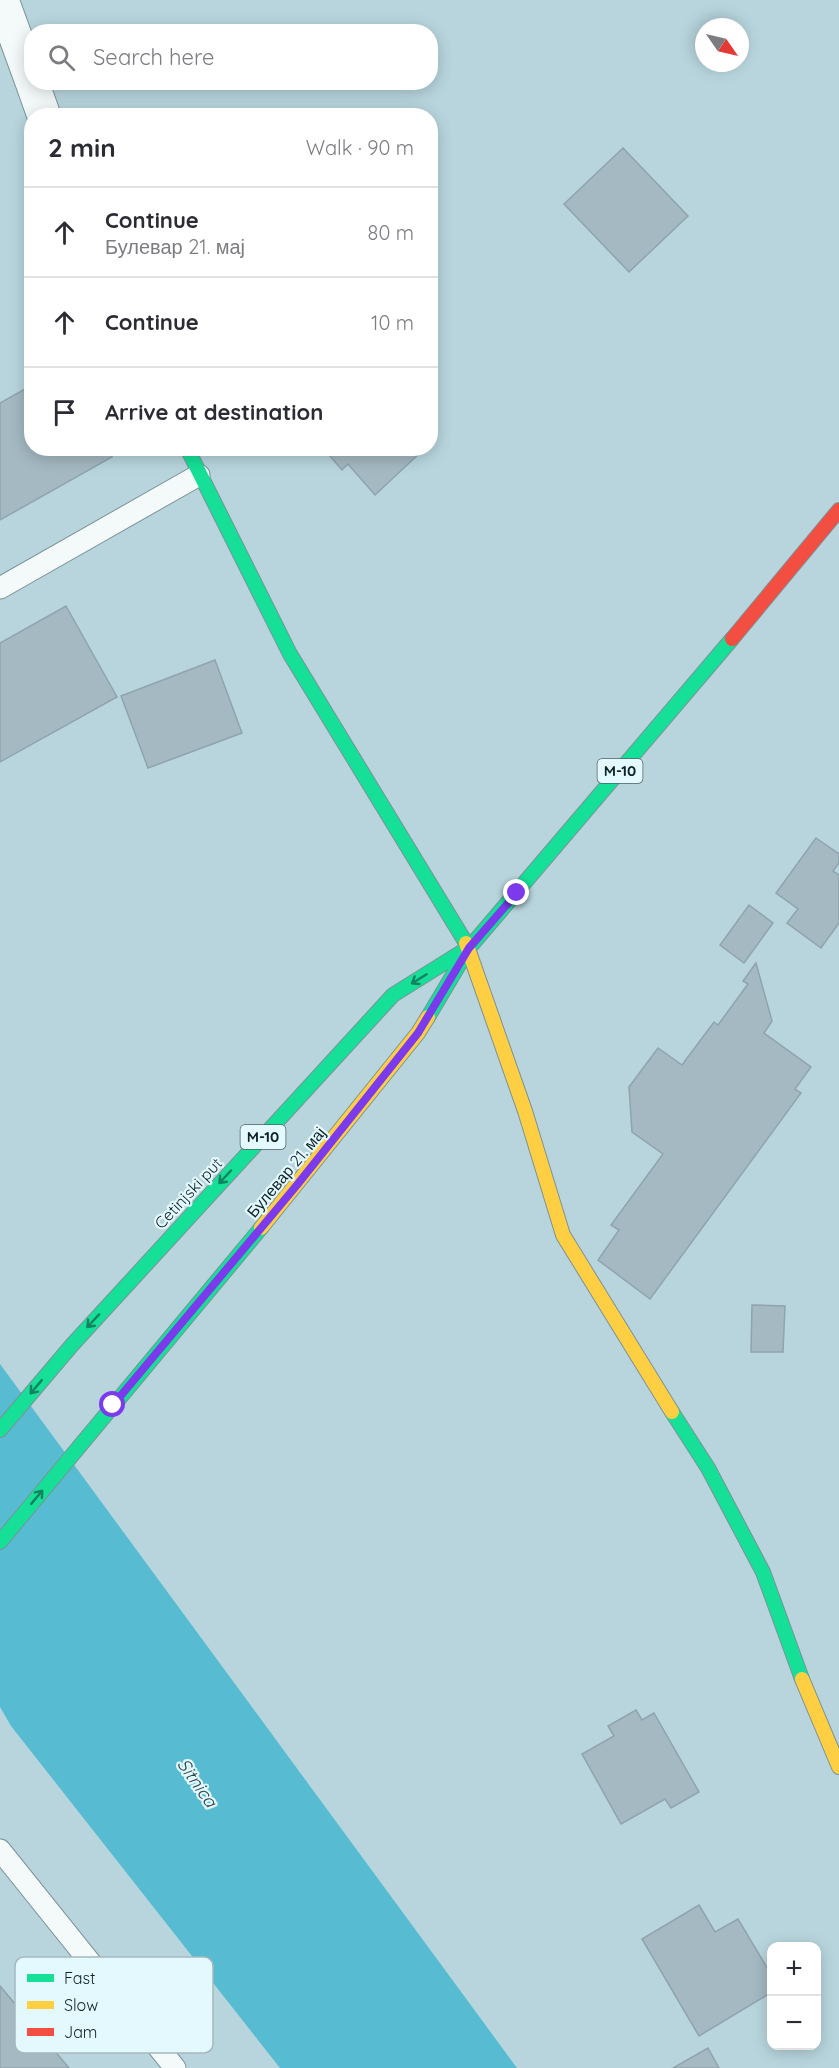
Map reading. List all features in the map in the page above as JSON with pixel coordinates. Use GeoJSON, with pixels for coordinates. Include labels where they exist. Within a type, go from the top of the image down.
{"type":"FeatureCollection","features":[{"type":"Feature","properties":{"kind":"main road"},"geometry":{"type":"LineString","coordinates":[[191,456],[290,654],[469,948],[525,1111],[563,1235],[636,1356],[708,1468],[763,1572],[810,1701],[839,1767]]}},
{"type":"Feature","properties":{"kind":"main road","name":"M-10"},"geometry":{"type":"LineString","coordinates":[[469,948],[724,649],[839,510]]}},
{"type":"Feature","properties":{"kind":"main road","name":"Cetinjski put"},"geometry":{"type":"LineString","coordinates":[[0,1430],[72,1345],[393,995],[469,948]]}},
{"type":"Feature","properties":{"kind":"main road","name":"Булевар 21. мај"},"geometry":{"type":"LineString","coordinates":[[0,1542],[297,1185],[412,1042],[469,948]]}},
{"type":"Feature","properties":{"kind":"street"},"geometry":{"type":"LineString","coordinates":[[2,0],[24,60]]}},
{"type":"Feature","properties":{"kind":"street"},"geometry":{"type":"LineString","coordinates":[[35,90],[41,108]]}},
{"type":"Feature","properties":{"kind":"lane"},"geometry":{"type":"LineString","coordinates":[[0,588],[199,475]]}},
{"type":"Feature","properties":{"kind":"lane"},"geometry":{"type":"LineString","coordinates":[[0,1850],[86,1957]]}},
{"type":"Feature","properties":{"kind":"lane"},"geometry":{"type":"LineString","coordinates":[[163,2053],[175,2068]]}},
{"type":"Feature","properties":{"kind":"water","name":"Sitnica"},"geometry":{"type":"Polygon","coordinates":[[[0,1364],[517,2068],[280,2068],[213,1983],[213,1957],[193,1957],[11,1726],[0,1707],[0,1364]]]}},
{"type":"Feature","properties":{"kind":"building"},"geometry":{"type":"Polygon","coordinates":[[[623,148],[688,216],[629,272],[564,204],[623,148]]]}},
{"type":"Feature","properties":{"kind":"building"},"geometry":{"type":"Polygon","coordinates":[[[24,390],[24,456],[112,457],[0,520],[0,403],[24,390]]]}},
{"type":"Feature","properties":{"kind":"building"},"geometry":{"type":"Polygon","coordinates":[[[330,456],[417,456],[375,495],[348,464],[342,470],[330,456]]]}},
{"type":"Feature","properties":{"kind":"building"},"geometry":{"type":"Polygon","coordinates":[[[66,606],[117,697],[0,762],[0,643],[66,606]]]}},
{"type":"Feature","properties":{"kind":"building"},"geometry":{"type":"Polygon","coordinates":[[[215,660],[242,733],[148,768],[121,696],[215,660]]]}},
{"type":"Feature","properties":{"kind":"building"},"geometry":{"type":"Polygon","coordinates":[[[816,838],[839,854],[839,863],[833,871],[839,875],[839,923],[821,948],[787,923],[798,909],[776,893],[816,838]]]}},
{"type":"Feature","properties":{"kind":"building"},"geometry":{"type":"Polygon","coordinates":[[[749,905],[773,923],[744,963],[720,945],[749,905]]]}},
{"type":"Feature","properties":{"kind":"building"},"geometry":{"type":"Polygon","coordinates":[[[756,963],[772,1021],[764,1033],[811,1067],[795,1089],[801,1093],[650,1299],[598,1260],[619,1230],[611,1225],[663,1154],[632,1132],[629,1087],[658,1048],[682,1065],[714,1022],[718,1025],[748,984],[743,981],[756,963]]]}},
{"type":"Feature","properties":{"kind":"building"},"geometry":{"type":"Polygon","coordinates":[[[752,1305],[785,1306],[783,1352],[751,1352],[752,1305]]]}},
{"type":"Feature","properties":{"kind":"building"},"geometry":{"type":"Polygon","coordinates":[[[636,1710],[642,1720],[654,1713],[699,1792],[671,1808],[665,1799],[621,1824],[582,1754],[614,1736],[608,1726],[636,1710]]]}},
{"type":"Feature","properties":{"kind":"building"},"geometry":{"type":"Polygon","coordinates":[[[699,1905],[715,1932],[738,1919],[767,1968],[767,1995],[699,2036],[642,1939],[699,1905]]]}},
{"type":"Feature","properties":{"kind":"building"},"geometry":{"type":"Polygon","coordinates":[[[0,1986],[15,2004],[15,2053],[56,2053],[69,2068],[0,2068],[0,1986]]]}},
{"type":"Feature","properties":{"kind":"building"},"geometry":{"type":"Polygon","coordinates":[[[708,2048],[719,2068],[673,2068],[708,2048]]]}},
{"type":"Feature","properties":{"kind":"traffic: fast"},"geometry":{"type":"LineString","coordinates":[[191,456],[290,654],[466,943]]}},
{"type":"Feature","properties":{"kind":"traffic: fast"},"geometry":{"type":"LineString","coordinates":[[428,1017],[469,948],[732,639]]}},
{"type":"Feature","properties":{"kind":"traffic: fast"},"geometry":{"type":"LineString","coordinates":[[0,1430],[72,1345],[393,995],[465,950]]}},
{"type":"Feature","properties":{"kind":"traffic: fast"},"geometry":{"type":"LineString","coordinates":[[0,1542],[261,1228]]}},
{"type":"Feature","properties":{"kind":"traffic: fast"},"geometry":{"type":"LineString","coordinates":[[672,1412],[708,1468],[763,1572],[802,1679]]}},
{"type":"Feature","properties":{"kind":"traffic: slow"},"geometry":{"type":"LineString","coordinates":[[466,943],[525,1111],[563,1235],[672,1412]]}},
{"type":"Feature","properties":{"kind":"traffic: slow"},"geometry":{"type":"LineString","coordinates":[[261,1228],[418,1033],[428,1017]]}},
{"type":"Feature","properties":{"kind":"traffic: slow"},"geometry":{"type":"LineString","coordinates":[[802,1679],[839,1767]]}},
{"type":"Feature","properties":{"kind":"traffic: jam"},"geometry":{"type":"LineString","coordinates":[[732,639],[839,510]]}},
{"type":"Feature","properties":{"kind":"route"},"geometry":{"type":"LineString","coordinates":[[113,1405],[297,1185],[418,1033],[469,948],[517,893]]}}]}
